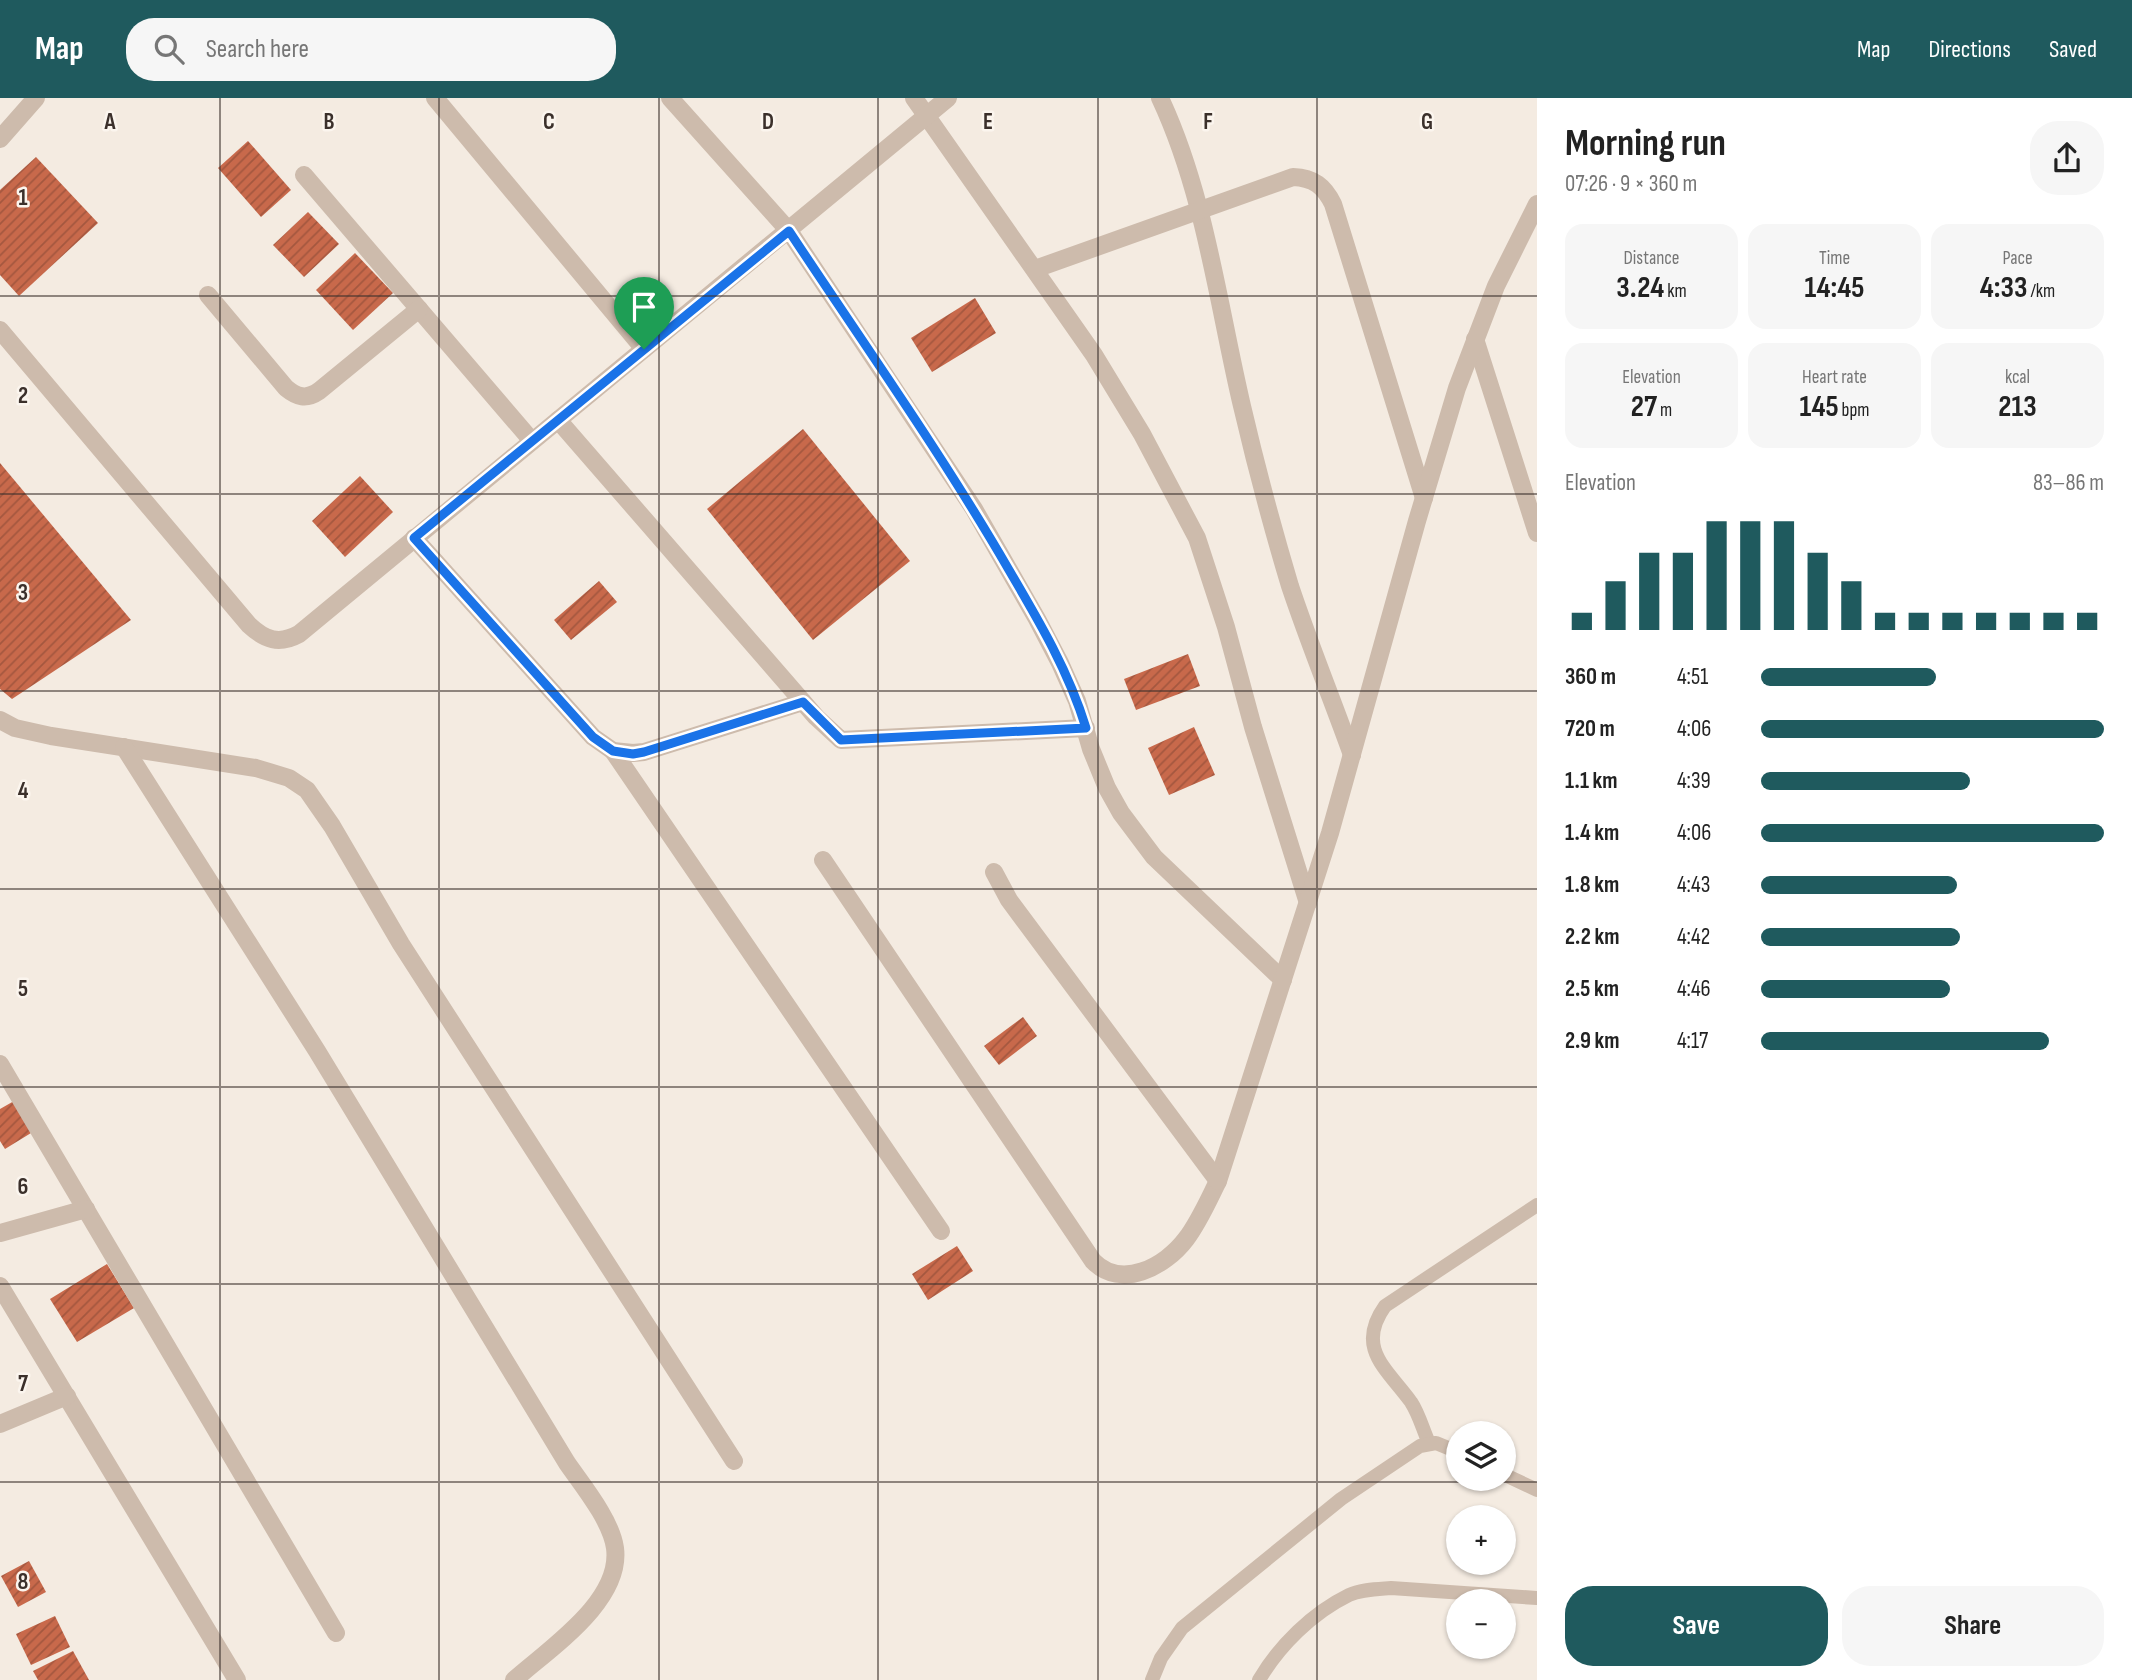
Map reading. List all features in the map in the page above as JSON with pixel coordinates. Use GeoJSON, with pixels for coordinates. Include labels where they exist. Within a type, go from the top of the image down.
{"type":"FeatureCollection","features":[{"type":"Feature","properties":{"kind":"street"},"geometry":{"type":"LineString","coordinates":[[0,139],[36,98]]}},
{"type":"Feature","properties":{"kind":"street"},"geometry":{"type":"LineString","coordinates":[[435,98],[644,349]]}},
{"type":"Feature","properties":{"kind":"street"},"geometry":{"type":"LineString","coordinates":[[670,98],[789,231],[974,509],[1054,652],[1077,701],[1107,788],[1121,813],[1154,857],[1283,980]]}},
{"type":"Feature","properties":{"kind":"street"},"geometry":{"type":"LineString","coordinates":[[914,98],[1094,355],[1135,423],[1197,538],[1220,606],[1253,727],[1308,903]]}},
{"type":"Feature","properties":{"kind":"street"},"geometry":{"type":"LineString","coordinates":[[0,330],[249,625],[267,639],[284,640],[299,634],[948,98]]}},
{"type":"Feature","properties":{"kind":"street"},"geometry":{"type":"LineString","coordinates":[[1160,98],[1199,211],[1269,516],[1291,588],[1352,755]]}},
{"type":"Feature","properties":{"kind":"street"},"geometry":{"type":"LineString","coordinates":[[304,175],[532,441]]}},
{"type":"Feature","properties":{"kind":"street"},"geometry":{"type":"LineString","coordinates":[[1035,270],[1293,177],[1306,178],[1318,184],[1326,191],[1333,204],[1424,498]]}},
{"type":"Feature","properties":{"kind":"street"},"geometry":{"type":"LineString","coordinates":[[823,860],[1093,1261],[1101,1270],[1126,1276],[1139,1273],[1166,1259],[1185,1241],[1218,1181],[1308,903],[1457,388],[1496,286],[1537,204]]}},
{"type":"Feature","properties":{"kind":"street"},"geometry":{"type":"LineString","coordinates":[[208,295],[286,388],[301,397],[308,397],[319,391],[419,309]]}},
{"type":"Feature","properties":{"kind":"street"},"geometry":{"type":"LineString","coordinates":[[1475,340],[1537,533]]}},
{"type":"Feature","properties":{"kind":"street"},"geometry":{"type":"LineString","coordinates":[[558,420],[803,702],[841,740],[1086,728]]}},
{"type":"Feature","properties":{"kind":"street"},"geometry":{"type":"LineString","coordinates":[[414,538],[573,717],[604,747],[613,751],[633,754],[644,752],[803,702]]}},
{"type":"Feature","properties":{"kind":"street"},"geometry":{"type":"LineString","coordinates":[[0,720],[28,731],[256,768],[289,778],[307,790],[332,826],[408,955],[734,1461]]}},
{"type":"Feature","properties":{"kind":"street"},"geometry":{"type":"LineString","coordinates":[[124,747],[317,1052],[602,1516],[615,1547],[614,1570],[607,1590],[593,1610],[514,1680]]}},
{"type":"Feature","properties":{"kind":"street"},"geometry":{"type":"LineString","coordinates":[[613,751],[941,1231]]}},
{"type":"Feature","properties":{"kind":"street"},"geometry":{"type":"LineString","coordinates":[[994,872],[1009,900],[1218,1181]]}},
{"type":"Feature","properties":{"kind":"street"},"geometry":{"type":"LineString","coordinates":[[0,1064],[336,1633]]}},
{"type":"Feature","properties":{"kind":"street"},"geometry":{"type":"LineString","coordinates":[[0,1233],[86,1209]]}},
{"type":"Feature","properties":{"kind":"street"},"geometry":{"type":"LineString","coordinates":[[0,1286],[237,1680]]}},
{"type":"Feature","properties":{"kind":"street"},"geometry":{"type":"LineString","coordinates":[[0,1424],[67,1396]]}},
{"type":"Feature","properties":{"kind":"lane"},"geometry":{"type":"LineString","coordinates":[[1429,1443],[1411,1403],[1390,1377],[1373,1346],[1372,1329],[1376,1318],[1385,1306],[1537,1205]]}},
{"type":"Feature","properties":{"kind":"lane"},"geometry":{"type":"LineString","coordinates":[[1152,1680],[1161,1658],[1182,1628],[1340,1499],[1420,1446],[1436,1443],[1446,1447]]}},
{"type":"Feature","properties":{"kind":"lane"},"geometry":{"type":"LineString","coordinates":[[1516,1480],[1537,1490]]}},
{"type":"Feature","properties":{"kind":"lane"},"geometry":{"type":"LineString","coordinates":[[1259,1680],[1274,1655],[1294,1636],[1330,1606],[1351,1594],[1391,1588],[1537,1598]]}},
{"type":"Feature","properties":{"kind":"building"},"geometry":{"type":"Polygon","coordinates":[[[248,141],[291,190],[261,217],[218,168],[248,141]]]}},
{"type":"Feature","properties":{"kind":"building"},"geometry":{"type":"Polygon","coordinates":[[[36,157],[98,223],[19,296],[0,275],[0,190],[36,157]]]}},
{"type":"Feature","properties":{"kind":"building"},"geometry":{"type":"Polygon","coordinates":[[[308,212],[339,244],[304,277],[273,245],[308,212]]]}},
{"type":"Feature","properties":{"kind":"building"},"geometry":{"type":"Polygon","coordinates":[[[355,253],[393,293],[353,330],[316,290],[355,253]]]}},
{"type":"Feature","properties":{"kind":"building"},"geometry":{"type":"Polygon","coordinates":[[[975,298],[996,333],[932,372],[911,338],[975,298]]]}},
{"type":"Feature","properties":{"kind":"building"},"geometry":{"type":"Polygon","coordinates":[[[803,429],[910,561],[813,640],[707,509],[803,429]]]}},
{"type":"Feature","properties":{"kind":"building"},"geometry":{"type":"Polygon","coordinates":[[[0,463],[131,620],[12,699],[0,689],[0,463]]]}},
{"type":"Feature","properties":{"kind":"building"},"geometry":{"type":"Polygon","coordinates":[[[360,476],[393,512],[345,557],[312,521],[360,476]]]}},
{"type":"Feature","properties":{"kind":"building"},"geometry":{"type":"Polygon","coordinates":[[[599,581],[617,602],[571,640],[554,620],[599,581]]]}},
{"type":"Feature","properties":{"kind":"building"},"geometry":{"type":"Polygon","coordinates":[[[1188,654],[1200,686],[1136,710],[1124,679],[1188,654]]]}},
{"type":"Feature","properties":{"kind":"building"},"geometry":{"type":"Polygon","coordinates":[[[1194,727],[1215,775],[1169,795],[1148,748],[1194,727]]]}},
{"type":"Feature","properties":{"kind":"building"},"geometry":{"type":"Polygon","coordinates":[[[1023,1017],[1037,1036],[999,1065],[984,1046],[1023,1017]]]}},
{"type":"Feature","properties":{"kind":"building"},"geometry":{"type":"Polygon","coordinates":[[[14,1101],[31,1133],[5,1149],[0,1141],[0,1109],[14,1101]]]}},
{"type":"Feature","properties":{"kind":"building"},"geometry":{"type":"Polygon","coordinates":[[[957,1246],[973,1271],[928,1300],[912,1274],[957,1246]]]}},
{"type":"Feature","properties":{"kind":"building"},"geometry":{"type":"Polygon","coordinates":[[[107,1264],[134,1308],[77,1342],[50,1299],[107,1264]]]}},
{"type":"Feature","properties":{"kind":"building"},"geometry":{"type":"Polygon","coordinates":[[[29,1561],[46,1592],[18,1607],[1,1576],[29,1561]]]}},
{"type":"Feature","properties":{"kind":"building"},"geometry":{"type":"Polygon","coordinates":[[[55,1616],[70,1647],[31,1665],[16,1634],[55,1616]]]}},
{"type":"Feature","properties":{"kind":"building"},"geometry":{"type":"Polygon","coordinates":[[[73,1651],[89,1680],[38,1680],[33,1671],[73,1651]]]}},
{"type":"Feature","properties":{"kind":"route"},"geometry":{"type":"LineString","coordinates":[[789,231],[974,509],[1060,663],[1086,728],[841,740],[803,702],[644,752],[633,754],[604,747],[573,717],[414,538],[644,349],[789,231]]}}]}
